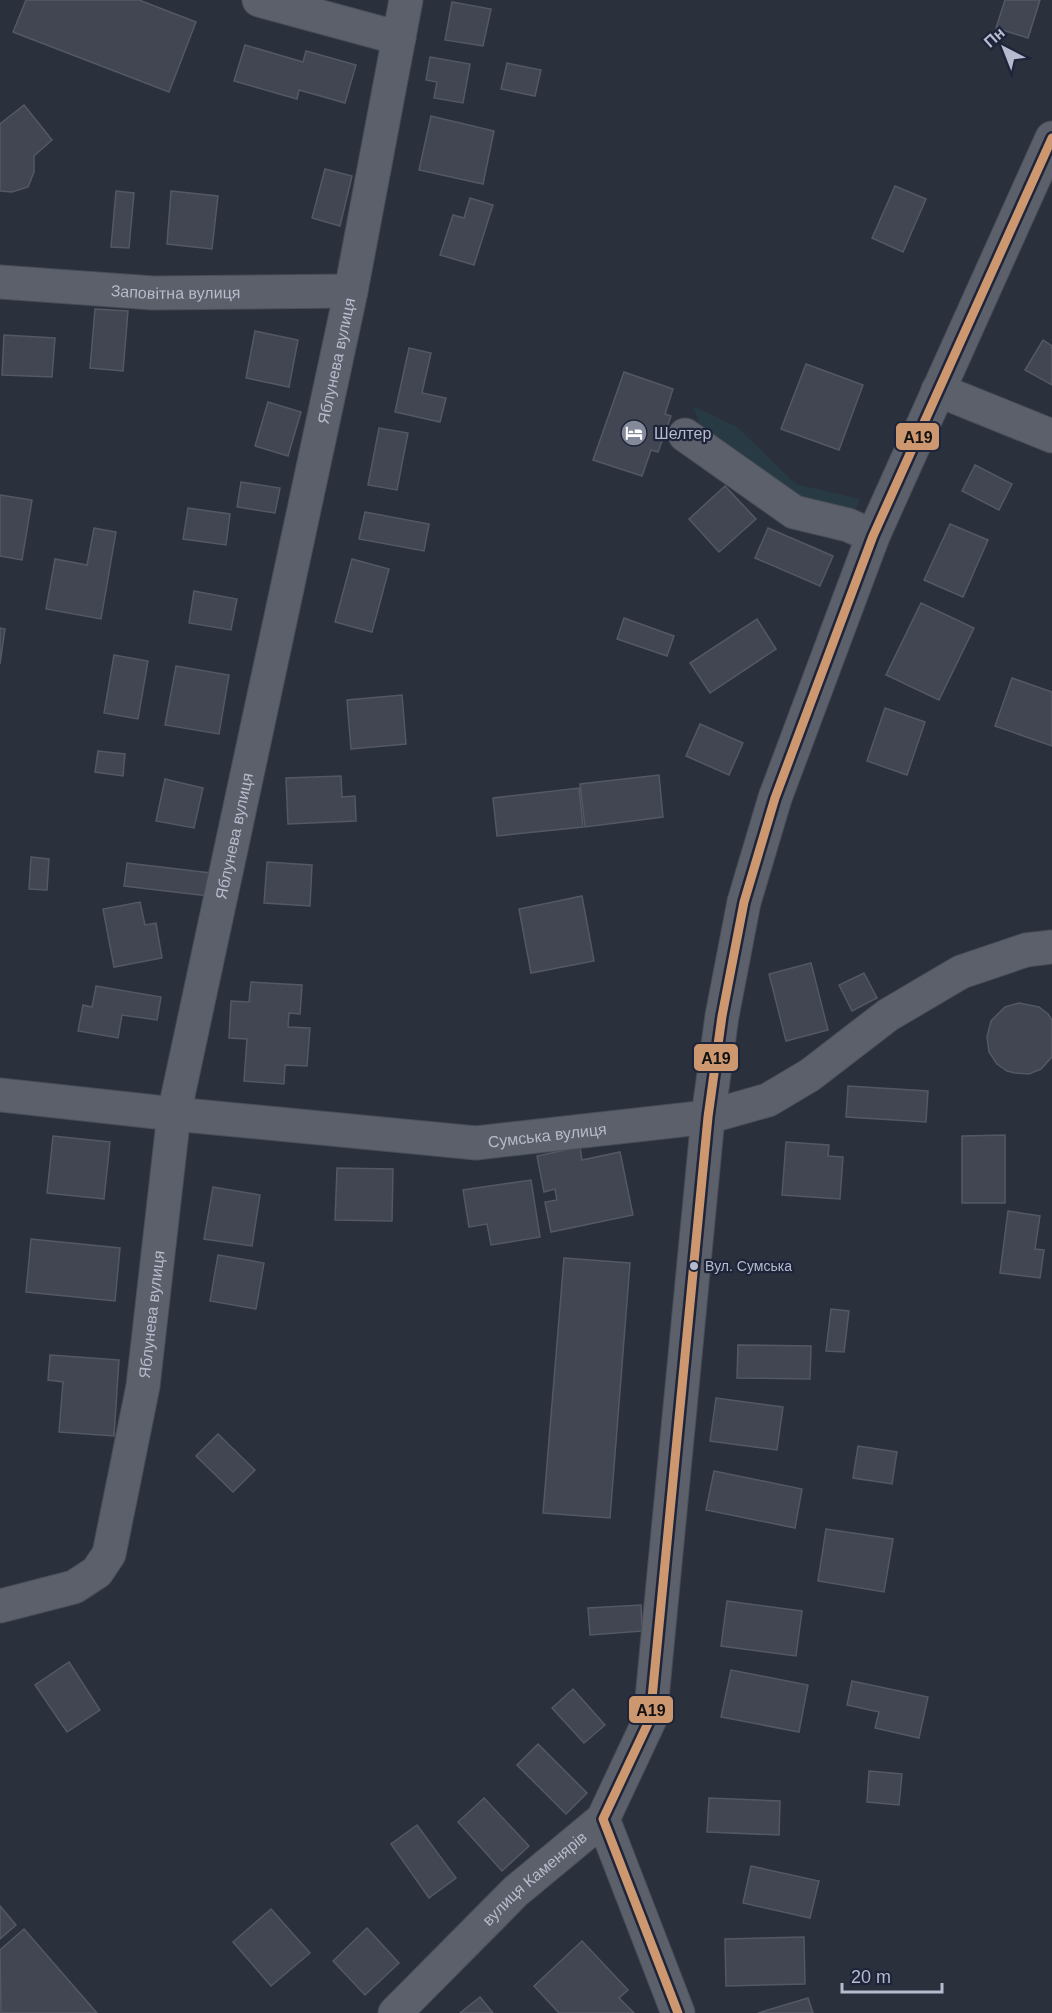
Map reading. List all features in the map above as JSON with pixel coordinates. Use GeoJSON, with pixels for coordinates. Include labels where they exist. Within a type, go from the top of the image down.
{"type":"FeatureCollection","features":[{"type":"Feature","properties":{"kind":"street"},"geometry":{"type":"LineString","coordinates":[[259,0],[399,38]]}},
{"type":"Feature","properties":{"kind":"street","name":"Яблунева вулиця"},"geometry":{"type":"LineString","coordinates":[[0,1606],[74,1587],[97,1572],[110,1554],[143,1386],[174,1114],[351,291],[406,0]]}},
{"type":"Feature","properties":{"kind":"street","name":"вулиця Каменярів"},"geometry":{"type":"LineString","coordinates":[[395,2013],[516,1891],[603,1819],[650,1719],[708,1118],[722,1016],[744,902],[775,798],[873,536],[1052,138]]}},
{"type":"Feature","properties":{"kind":"street","name":"Заповітна вулиця"},"geometry":{"type":"LineString","coordinates":[[0,282],[153,293],[351,291]]}},
{"type":"Feature","properties":{"kind":"street"},"geometry":{"type":"LineString","coordinates":[[938,390],[1052,436]]}},
{"type":"Feature","properties":{"kind":"street"},"geometry":{"type":"LineString","coordinates":[[685,435],[794,512],[848,525],[873,536]]}},
{"type":"Feature","properties":{"kind":"street","name":"Сумська вулиця"},"geometry":{"type":"LineString","coordinates":[[0,1095],[476,1143],[708,1118],[768,1100],[810,1075],[888,1015],[961,972],[1026,950],[1052,947]]}},
{"type":"Feature","properties":{"kind":"street"},"geometry":{"type":"LineString","coordinates":[[603,1819],[678,2013]]}},
{"type":"Feature","properties":{"kind":"shaded area"},"geometry":{"type":"Polygon","coordinates":[[[693,406],[737,427],[796,484],[860,499],[854,514],[795,498],[701,428],[693,406]]]}},
{"type":"Feature","properties":{"kind":"building"},"geometry":{"type":"Polygon","coordinates":[[[26,0],[139,0],[196,22],[169,92],[13,32],[26,0]]]}},
{"type":"Feature","properties":{"kind":"building"},"geometry":{"type":"Polygon","coordinates":[[[1005,0],[1040,0],[1028,38],[996,28],[1005,0]]]}},
{"type":"Feature","properties":{"kind":"building"},"geometry":{"type":"Polygon","coordinates":[[[452,2],[491,9],[483,46],[445,40],[452,2]]]}},
{"type":"Feature","properties":{"kind":"building"},"geometry":{"type":"Polygon","coordinates":[[[245,45],[303,62],[306,51],[356,65],[345,103],[299,90],[297,99],[234,81],[245,45]]]}},
{"type":"Feature","properties":{"kind":"building"},"geometry":{"type":"Polygon","coordinates":[[[430,57],[470,64],[463,103],[434,98],[437,82],[426,80],[430,57]]]}},
{"type":"Feature","properties":{"kind":"building"},"geometry":{"type":"Polygon","coordinates":[[[507,63],[541,70],[535,96],[501,89],[507,63]]]}},
{"type":"Feature","properties":{"kind":"building"},"geometry":{"type":"Polygon","coordinates":[[[24,105],[52,140],[34,156],[34,172],[28,187],[12,192],[0,191],[0,124],[24,105]]]}},
{"type":"Feature","properties":{"kind":"building"},"geometry":{"type":"Polygon","coordinates":[[[431,116],[494,131],[483,184],[419,170],[431,116]]]}},
{"type":"Feature","properties":{"kind":"building"},"geometry":{"type":"Polygon","coordinates":[[[325,169],[352,176],[340,226],[312,218],[325,169]]]}},
{"type":"Feature","properties":{"kind":"building"},"geometry":{"type":"Polygon","coordinates":[[[895,186],[926,199],[903,252],[872,238],[895,186]]]}},
{"type":"Feature","properties":{"kind":"building"},"geometry":{"type":"Polygon","coordinates":[[[116,191],[134,193],[129,248],[111,247],[116,191]]]}},
{"type":"Feature","properties":{"kind":"building"},"geometry":{"type":"Polygon","coordinates":[[[171,191],[218,196],[212,249],[167,244],[171,191]]]}},
{"type":"Feature","properties":{"kind":"building"},"geometry":{"type":"Polygon","coordinates":[[[470,198],[493,205],[474,265],[440,255],[453,215],[464,218],[470,198]]]}},
{"type":"Feature","properties":{"kind":"building"},"geometry":{"type":"Polygon","coordinates":[[[95,309],[128,311],[123,371],[90,368],[95,309]]]}},
{"type":"Feature","properties":{"kind":"building"},"geometry":{"type":"Polygon","coordinates":[[[255,331],[298,340],[289,387],[246,378],[255,331]]]}},
{"type":"Feature","properties":{"kind":"building"},"geometry":{"type":"Polygon","coordinates":[[[4,335],[55,338],[52,377],[2,375],[4,335]]]}},
{"type":"Feature","properties":{"kind":"building"},"geometry":{"type":"Polygon","coordinates":[[[1043,340],[1052,346],[1052,385],[1025,370],[1043,340]]]}},
{"type":"Feature","properties":{"kind":"building"},"geometry":{"type":"Polygon","coordinates":[[[409,348],[431,353],[422,393],[446,398],[440,422],[395,412],[409,348]]]}},
{"type":"Feature","properties":{"kind":"building"},"geometry":{"type":"Polygon","coordinates":[[[806,364],[863,385],[839,450],[781,429],[806,364]]]}},
{"type":"Feature","properties":{"kind":"building","name":"Шелтер"},"geometry":{"type":"Polygon","coordinates":[[[624,372],[673,389],[665,414],[671,416],[658,452],[651,450],[642,476],[593,460],[624,372]]]}},
{"type":"Feature","properties":{"kind":"building"},"geometry":{"type":"Polygon","coordinates":[[[268,402],[301,412],[288,456],[255,446],[268,402]]]}},
{"type":"Feature","properties":{"kind":"building"},"geometry":{"type":"Polygon","coordinates":[[[379,428],[408,433],[397,490],[368,485],[379,428]]]}},
{"type":"Feature","properties":{"kind":"building"},"geometry":{"type":"Polygon","coordinates":[[[975,465],[1012,484],[999,510],[962,491],[975,465]]]}},
{"type":"Feature","properties":{"kind":"building"},"geometry":{"type":"Polygon","coordinates":[[[241,482],[280,488],[275,513],[237,507],[241,482]]]}},
{"type":"Feature","properties":{"kind":"building"},"geometry":{"type":"Polygon","coordinates":[[[725,486],[756,519],[719,552],[689,519],[725,486]]]}},
{"type":"Feature","properties":{"kind":"building"},"geometry":{"type":"Polygon","coordinates":[[[0,495],[32,500],[22,560],[0,556],[0,495]]]}},
{"type":"Feature","properties":{"kind":"building"},"geometry":{"type":"Polygon","coordinates":[[[188,508],[230,514],[226,545],[183,539],[188,508]]]}},
{"type":"Feature","properties":{"kind":"building"},"geometry":{"type":"Polygon","coordinates":[[[365,512],[429,524],[424,551],[359,539],[365,512]]]}},
{"type":"Feature","properties":{"kind":"building"},"geometry":{"type":"Polygon","coordinates":[[[950,524],[988,540],[963,597],[924,580],[950,524]]]}},
{"type":"Feature","properties":{"kind":"building"},"geometry":{"type":"Polygon","coordinates":[[[94,528],[116,532],[101,619],[46,609],[55,559],[87,565],[94,528]]]}},
{"type":"Feature","properties":{"kind":"building"},"geometry":{"type":"Polygon","coordinates":[[[768,528],[833,556],[820,586],[755,558],[768,528]]]}},
{"type":"Feature","properties":{"kind":"building"},"geometry":{"type":"Polygon","coordinates":[[[352,559],[389,569],[372,632],[335,622],[352,559]]]}},
{"type":"Feature","properties":{"kind":"building"},"geometry":{"type":"Polygon","coordinates":[[[194,591],[237,599],[231,630],[189,623],[194,591]]]}},
{"type":"Feature","properties":{"kind":"building"},"geometry":{"type":"Polygon","coordinates":[[[921,603],[974,628],[939,700],[886,675],[921,603]]]}},
{"type":"Feature","properties":{"kind":"building"},"geometry":{"type":"Polygon","coordinates":[[[624,618],[674,636],[667,656],[617,639],[624,618]]]}},
{"type":"Feature","properties":{"kind":"building"},"geometry":{"type":"Polygon","coordinates":[[[757,619],[776,649],[710,693],[690,663],[757,619]]]}},
{"type":"Feature","properties":{"kind":"building"},"geometry":{"type":"Polygon","coordinates":[[[0,628],[5,629],[0,664],[0,628]]]}},
{"type":"Feature","properties":{"kind":"building"},"geometry":{"type":"Polygon","coordinates":[[[114,655],[148,661],[138,719],[104,713],[114,655]]]}},
{"type":"Feature","properties":{"kind":"building"},"geometry":{"type":"Polygon","coordinates":[[[176,666],[229,675],[219,734],[165,725],[176,666]]]}},
{"type":"Feature","properties":{"kind":"building"},"geometry":{"type":"Polygon","coordinates":[[[1012,678],[1052,692],[1052,746],[995,726],[1012,678]]]}},
{"type":"Feature","properties":{"kind":"building"},"geometry":{"type":"Polygon","coordinates":[[[402,695],[406,744],[351,749],[347,700],[402,695]]]}},
{"type":"Feature","properties":{"kind":"building"},"geometry":{"type":"Polygon","coordinates":[[[885,708],[925,722],[907,775],[867,761],[885,708]]]}},
{"type":"Feature","properties":{"kind":"building"},"geometry":{"type":"Polygon","coordinates":[[[700,724],[743,743],[729,775],[686,756],[700,724]]]}},
{"type":"Feature","properties":{"kind":"building"},"geometry":{"type":"Polygon","coordinates":[[[98,751],[125,754],[123,776],[95,772],[98,751]]]}},
{"type":"Feature","properties":{"kind":"building"},"geometry":{"type":"Polygon","coordinates":[[[659,775],[663,817],[585,827],[580,784],[659,775]]]}},
{"type":"Feature","properties":{"kind":"building"},"geometry":{"type":"Polygon","coordinates":[[[341,776],[342,797],[355,796],[356,821],[288,824],[286,778],[341,776]]]}},
{"type":"Feature","properties":{"kind":"building"},"geometry":{"type":"Polygon","coordinates":[[[165,779],[203,788],[194,828],[156,821],[165,779]]]}},
{"type":"Feature","properties":{"kind":"building"},"geometry":{"type":"Polygon","coordinates":[[[579,788],[583,827],[497,836],[493,798],[579,788]]]}},
{"type":"Feature","properties":{"kind":"building"},"geometry":{"type":"Polygon","coordinates":[[[31,857],[49,859],[47,890],[29,889],[31,857]]]}},
{"type":"Feature","properties":{"kind":"building"},"geometry":{"type":"Polygon","coordinates":[[[267,862],[312,865],[310,906],[264,903],[267,862]]]}},
{"type":"Feature","properties":{"kind":"building"},"geometry":{"type":"Polygon","coordinates":[[[127,863],[211,873],[208,896],[124,886],[127,863]]]}},
{"type":"Feature","properties":{"kind":"building"},"geometry":{"type":"Polygon","coordinates":[[[582,896],[594,961],[531,973],[519,909],[582,896]]]}},
{"type":"Feature","properties":{"kind":"building"},"geometry":{"type":"Polygon","coordinates":[[[140,902],[145,925],[156,923],[162,958],[114,967],[103,909],[140,902]]]}},
{"type":"Feature","properties":{"kind":"building"},"geometry":{"type":"Polygon","coordinates":[[[811,963],[828,1030],[786,1041],[769,974],[811,963]]]}},
{"type":"Feature","properties":{"kind":"building"},"geometry":{"type":"Polygon","coordinates":[[[864,973],[877,998],[852,1011],[839,985],[864,973]]]}},
{"type":"Feature","properties":{"kind":"building"},"geometry":{"type":"Polygon","coordinates":[[[251,982],[302,985],[300,1014],[289,1013],[288,1027],[310,1028],[307,1066],[285,1065],[284,1084],[244,1081],[247,1039],[229,1038],[231,1001],[249,1002],[251,982]]]}},
{"type":"Feature","properties":{"kind":"building"},"geometry":{"type":"Polygon","coordinates":[[[96,986],[161,997],[157,1020],[122,1015],[118,1038],[78,1031],[83,1005],[92,1007],[96,986]]]}},
{"type":"Feature","properties":{"kind":"building"},"geometry":{"type":"Polygon","coordinates":[[[1019,1003],[1039,1007],[1052,1020],[1052,1057],[1041,1069],[1029,1074],[1007,1071],[997,1064],[989,1052],[987,1037],[991,1021],[1005,1007],[1019,1003]]]}},
{"type":"Feature","properties":{"kind":"building"},"geometry":{"type":"Polygon","coordinates":[[[848,1086],[928,1091],[926,1122],[846,1117],[848,1086]]]}},
{"type":"Feature","properties":{"kind":"building"},"geometry":{"type":"Polygon","coordinates":[[[1005,1135],[1005,1203],[962,1203],[962,1136],[1005,1135]]]}},
{"type":"Feature","properties":{"kind":"building"},"geometry":{"type":"Polygon","coordinates":[[[53,1136],[110,1142],[104,1199],[47,1193],[53,1136]]]}},
{"type":"Feature","properties":{"kind":"building"},"geometry":{"type":"Polygon","coordinates":[[[786,1142],[829,1145],[828,1156],[843,1157],[840,1199],[782,1195],[786,1142]]]}},
{"type":"Feature","properties":{"kind":"building"},"geometry":{"type":"Polygon","coordinates":[[[580,1147],[582,1160],[620,1152],[633,1215],[551,1232],[545,1202],[557,1200],[555,1189],[544,1192],[537,1156],[580,1147]]]}},
{"type":"Feature","properties":{"kind":"building"},"geometry":{"type":"Polygon","coordinates":[[[337,1168],[393,1169],[392,1221],[335,1220],[337,1168]]]}},
{"type":"Feature","properties":{"kind":"building"},"geometry":{"type":"Polygon","coordinates":[[[531,1180],[540,1237],[491,1245],[487,1224],[469,1227],[463,1190],[531,1180]]]}},
{"type":"Feature","properties":{"kind":"building"},"geometry":{"type":"Polygon","coordinates":[[[213,1187],[260,1195],[252,1246],[204,1239],[213,1187]]]}},
{"type":"Feature","properties":{"kind":"building"},"geometry":{"type":"Polygon","coordinates":[[[1008,1211],[1040,1216],[1035,1249],[1044,1250],[1040,1278],[1000,1273],[1008,1211]]]}},
{"type":"Feature","properties":{"kind":"building"},"geometry":{"type":"Polygon","coordinates":[[[31,1239],[120,1248],[115,1301],[26,1292],[31,1239]]]}},
{"type":"Feature","properties":{"kind":"building"},"geometry":{"type":"Polygon","coordinates":[[[218,1255],[264,1263],[256,1309],[210,1301],[218,1255]]]}},
{"type":"Feature","properties":{"kind":"building"},"geometry":{"type":"Polygon","coordinates":[[[564,1258],[630,1263],[610,1518],[543,1513],[564,1258]]]}},
{"type":"Feature","properties":{"kind":"building"},"geometry":{"type":"Polygon","coordinates":[[[831,1309],[849,1311],[844,1352],[826,1351],[831,1309]]]}},
{"type":"Feature","properties":{"kind":"building"},"geometry":{"type":"Polygon","coordinates":[[[738,1345],[811,1346],[810,1379],[737,1378],[738,1345]]]}},
{"type":"Feature","properties":{"kind":"building"},"geometry":{"type":"Polygon","coordinates":[[[50,1355],[119,1360],[114,1436],[59,1432],[63,1382],[48,1380],[50,1355]]]}},
{"type":"Feature","properties":{"kind":"building"},"geometry":{"type":"Polygon","coordinates":[[[716,1398],[783,1407],[777,1450],[710,1441],[716,1398]]]}},
{"type":"Feature","properties":{"kind":"building"},"geometry":{"type":"Polygon","coordinates":[[[218,1434],[255,1470],[233,1492],[196,1456],[218,1434]]]}},
{"type":"Feature","properties":{"kind":"building"},"geometry":{"type":"Polygon","coordinates":[[[858,1446],[897,1452],[892,1484],[853,1478],[858,1446]]]}},
{"type":"Feature","properties":{"kind":"building"},"geometry":{"type":"Polygon","coordinates":[[[714,1471],[802,1489],[795,1528],[706,1510],[714,1471]]]}},
{"type":"Feature","properties":{"kind":"building"},"geometry":{"type":"Polygon","coordinates":[[[826,1529],[893,1539],[884,1592],[818,1581],[826,1529]]]}},
{"type":"Feature","properties":{"kind":"building"},"geometry":{"type":"Polygon","coordinates":[[[727,1601],[802,1611],[796,1656],[721,1646],[727,1601]]]}},
{"type":"Feature","properties":{"kind":"building"},"geometry":{"type":"Polygon","coordinates":[[[641,1605],[642,1631],[590,1635],[588,1608],[641,1605]]]}},
{"type":"Feature","properties":{"kind":"building"},"geometry":{"type":"Polygon","coordinates":[[[69,1662],[100,1710],[67,1732],[35,1685],[69,1662]]]}},
{"type":"Feature","properties":{"kind":"building"},"geometry":{"type":"Polygon","coordinates":[[[731,1670],[808,1685],[799,1732],[721,1717],[731,1670]]]}},
{"type":"Feature","properties":{"kind":"building"},"geometry":{"type":"Polygon","coordinates":[[[852,1681],[928,1697],[919,1738],[875,1728],[879,1712],[847,1705],[852,1681]]]}},
{"type":"Feature","properties":{"kind":"building"},"geometry":{"type":"Polygon","coordinates":[[[573,1689],[605,1725],[584,1743],[552,1708],[573,1689]]]}},
{"type":"Feature","properties":{"kind":"building"},"geometry":{"type":"Polygon","coordinates":[[[538,1744],[587,1793],[566,1814],[517,1765],[538,1744]]]}},
{"type":"Feature","properties":{"kind":"building"},"geometry":{"type":"Polygon","coordinates":[[[869,1771],[902,1774],[899,1805],[867,1802],[869,1771]]]}},
{"type":"Feature","properties":{"kind":"building"},"geometry":{"type":"Polygon","coordinates":[[[484,1798],[529,1846],[502,1871],[458,1822],[484,1798]]]}},
{"type":"Feature","properties":{"kind":"building"},"geometry":{"type":"Polygon","coordinates":[[[709,1798],[780,1801],[779,1835],[707,1832],[709,1798]]]}},
{"type":"Feature","properties":{"kind":"building"},"geometry":{"type":"Polygon","coordinates":[[[417,1825],[456,1878],[429,1898],[391,1844],[417,1825]]]}},
{"type":"Feature","properties":{"kind":"building"},"geometry":{"type":"Polygon","coordinates":[[[751,1866],[819,1881],[810,1918],[743,1903],[751,1866]]]}},
{"type":"Feature","properties":{"kind":"building"},"geometry":{"type":"Polygon","coordinates":[[[0,1906],[16,1925],[0,1939],[0,1906]]]}},
{"type":"Feature","properties":{"kind":"building"},"geometry":{"type":"Polygon","coordinates":[[[271,1909],[310,1953],[271,1986],[233,1942],[271,1909]]]}},
{"type":"Feature","properties":{"kind":"building"},"geometry":{"type":"Polygon","coordinates":[[[367,1928],[399,1963],[365,1995],[333,1961],[367,1928]]]}},
{"type":"Feature","properties":{"kind":"building"},"geometry":{"type":"Polygon","coordinates":[[[24,1929],[97,2013],[1,2013],[0,1950],[24,1929]]]}},
{"type":"Feature","properties":{"kind":"building"},"geometry":{"type":"Polygon","coordinates":[[[804,1937],[805,1984],[726,1986],[725,1939],[804,1937]]]}},
{"type":"Feature","properties":{"kind":"building"},"geometry":{"type":"Polygon","coordinates":[[[582,1941],[628,1990],[619,1998],[634,2013],[559,2013],[534,1986],[582,1941]]]}},
{"type":"Feature","properties":{"kind":"building"},"geometry":{"type":"Polygon","coordinates":[[[480,1997],[493,2013],[460,2013],[480,1997]]]}},
{"type":"Feature","properties":{"kind":"building"},"geometry":{"type":"Polygon","coordinates":[[[808,1998],[813,2013],[758,2013],[808,1998]]]}},
{"type":"Feature","properties":{"kind":"transit line","name":"А19"},"geometry":{"type":"LineString","coordinates":[[678,2013],[603,1819],[650,1719],[708,1117],[722,1016],[744,902],[775,798],[873,536],[1052,138]]}},
{"type":"Feature","properties":{"kind":"place","name":"Шелтер"},"geometry":{"type":"Point","coordinates":[634,433]}},
{"type":"Feature","properties":{"kind":"place","name":"Вул. Сумська"},"geometry":{"type":"Point","coordinates":[694,1266]}}]}
